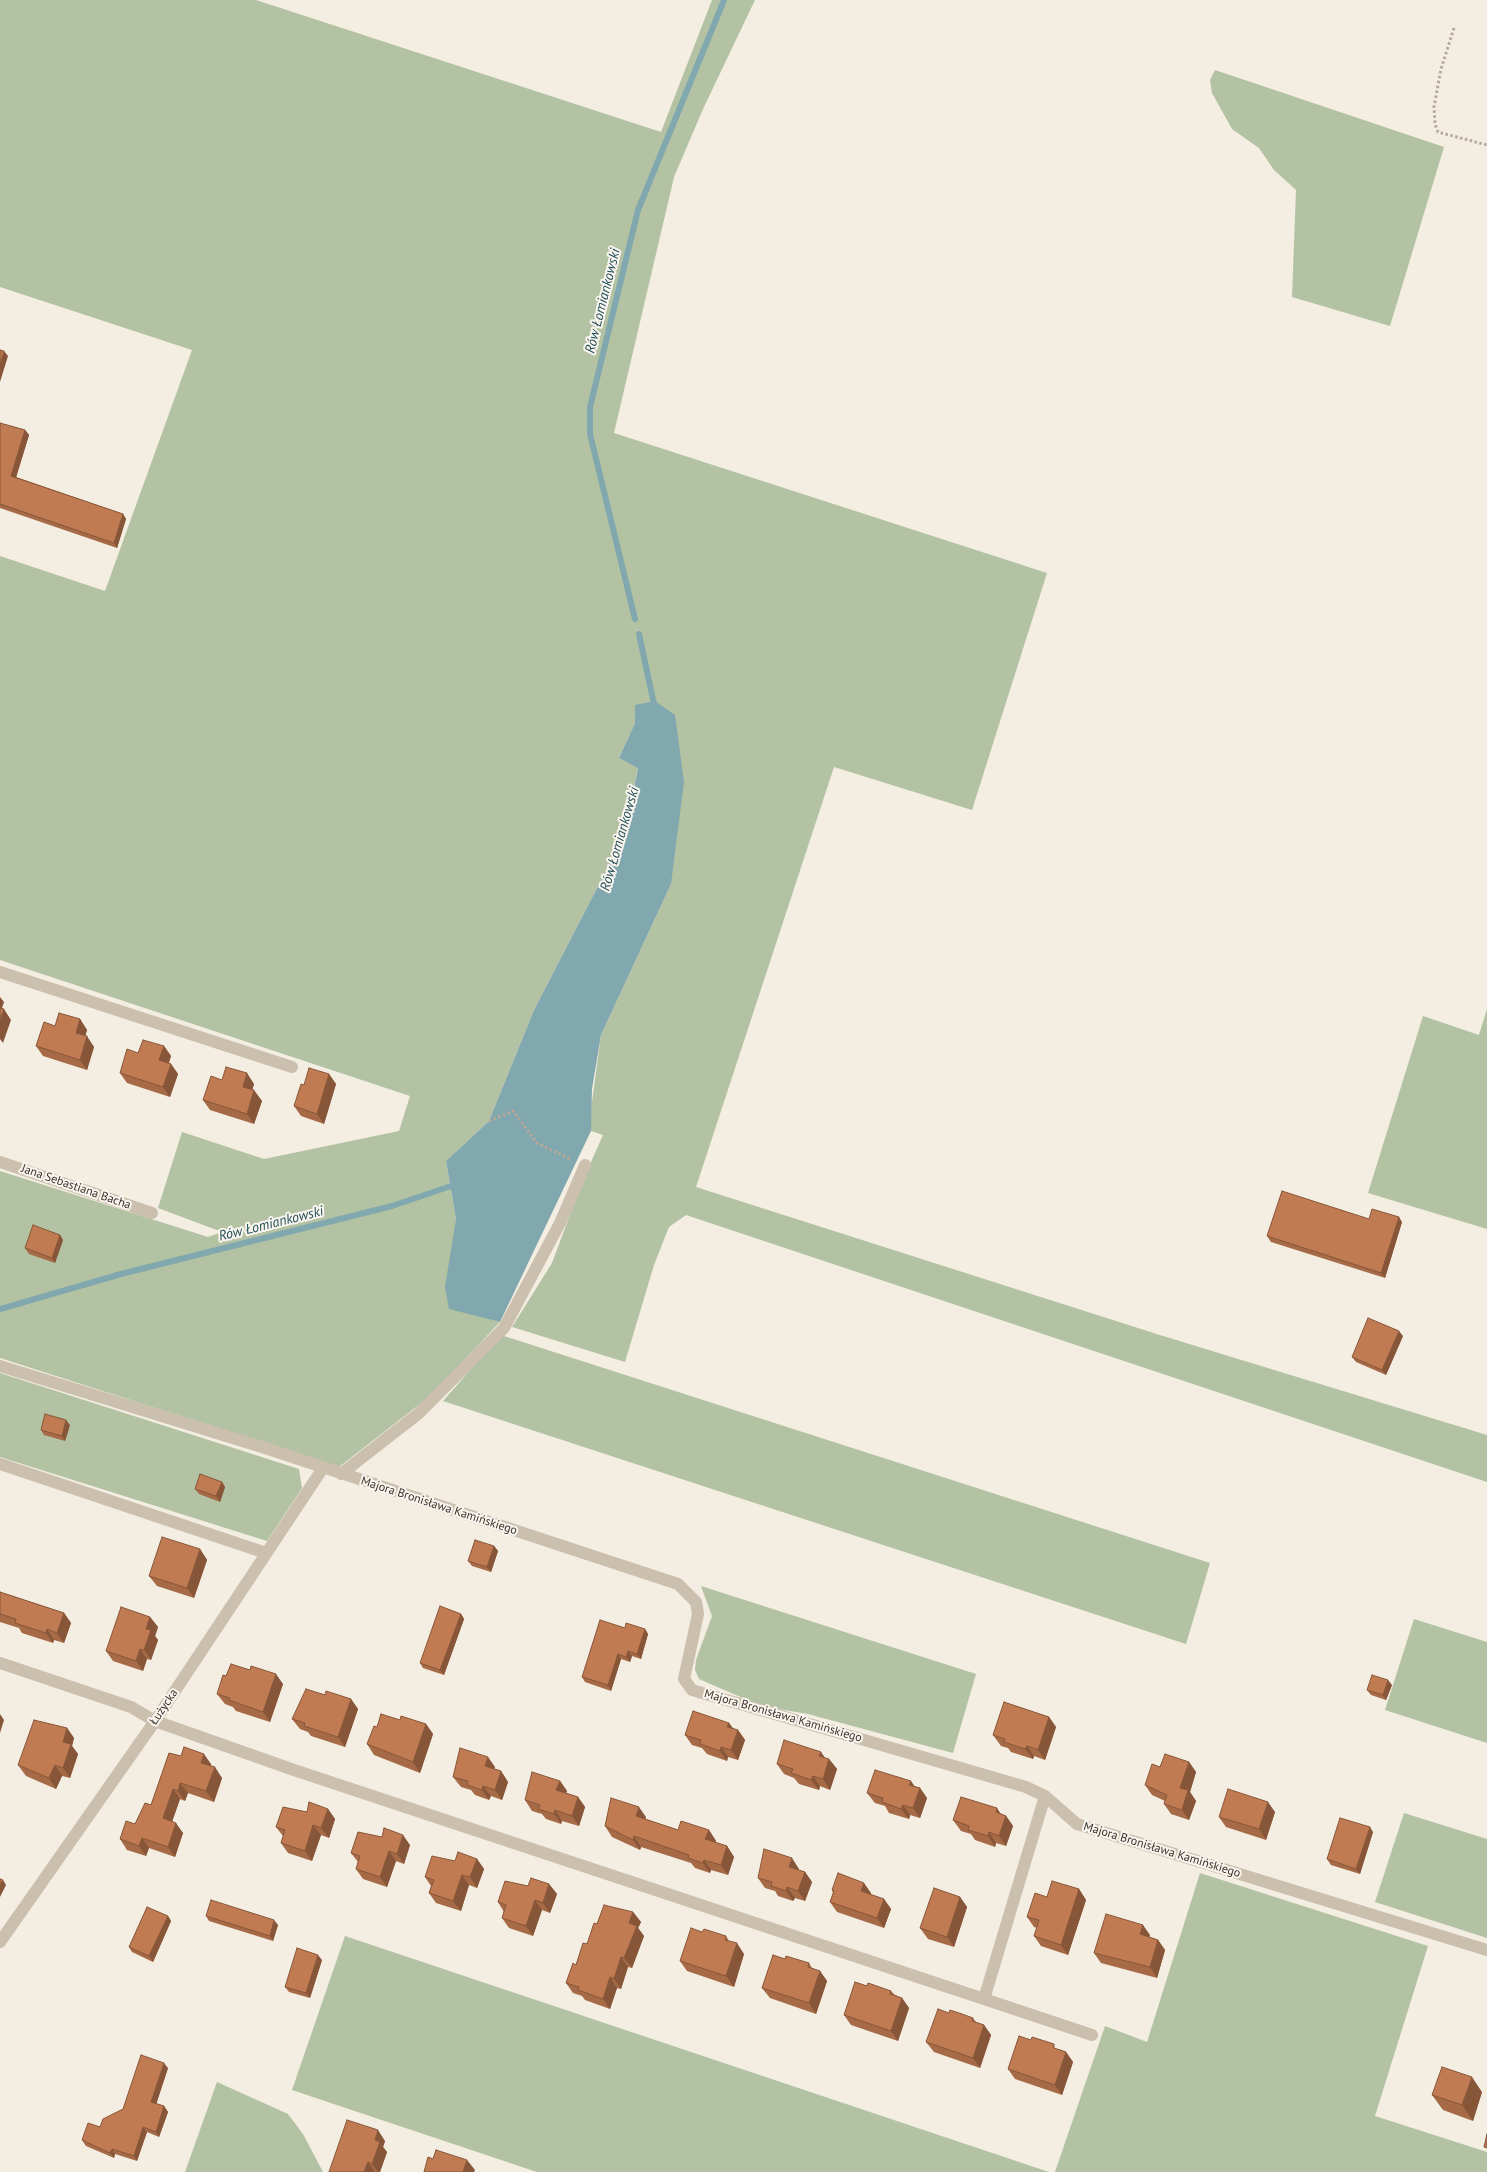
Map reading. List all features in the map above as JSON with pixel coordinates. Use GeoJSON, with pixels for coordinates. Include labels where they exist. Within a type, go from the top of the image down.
{"type":"FeatureCollection","features":[{"type":"Feature","properties":{"kind":"street"},"geometry":{"type":"LineString","coordinates":[[0,972],[292,1067]]}},
{"type":"Feature","properties":{"kind":"street","name":"Jana Sebastiana Bacha"},"geometry":{"type":"LineString","coordinates":[[0,1162],[152,1213]]}},
{"type":"Feature","properties":{"kind":"street"},"geometry":{"type":"LineString","coordinates":[[341,1474],[418,1414],[504,1328],[560,1223],[585,1165]]}},
{"type":"Feature","properties":{"kind":"street","name":"Majora Bronisława Kamińskiego"},"geometry":{"type":"LineString","coordinates":[[0,1366],[224,1435],[678,1584],[696,1602],[698,1614],[684,1680],[692,1690],[1026,1787],[1045,1796],[1077,1824],[1487,1950]]}},
{"type":"Feature","properties":{"kind":"street"},"geometry":{"type":"LineString","coordinates":[[0,1464],[266,1553]]}},
{"type":"Feature","properties":{"kind":"street","name":"Łużycka"},"geometry":{"type":"LineString","coordinates":[[0,1942],[155,1721],[323,1468]]}},
{"type":"Feature","properties":{"kind":"street"},"geometry":{"type":"LineString","coordinates":[[0,1663],[130,1707],[155,1721],[294,1770],[1092,2035]]}},
{"type":"Feature","properties":{"kind":"street"},"geometry":{"type":"LineString","coordinates":[[984,1999],[1045,1796]]}},
{"type":"Feature","properties":{"kind":"path"},"geometry":{"type":"LineString","coordinates":[[1454,28],[1441,69],[1434,107],[1435,124],[1438,132],[1459,136],[1487,145]]}},
{"type":"Feature","properties":{"kind":"path"},"geometry":{"type":"LineString","coordinates":[[489,1122],[513,1111],[537,1143],[585,1165]]}},
{"type":"Feature","properties":{"kind":"green space"},"geometry":{"type":"Polygon","coordinates":[[[0,0],[256,0],[661,132],[712,0],[755,0],[703,109],[674,177],[614,433],[1047,573],[972,810],[834,767],[696,1187],[1163,1336],[1487,1435],[1487,1482],[686,1215],[669,1227],[654,1265],[625,1362],[512,1327],[552,1263],[583,1180],[603,1135],[591,1131],[590,1117],[601,1035],[671,884],[635,705],[635,723],[619,758],[638,767],[625,834],[534,1010],[489,1121],[446,1161],[456,1219],[449,1308],[500,1322],[429,1397],[339,1467],[0,1358],[0,1171],[208,1237],[222,1232],[158,1208],[182,1132],[264,1159],[399,1131],[410,1096],[0,960],[0,556],[105,591],[192,350],[0,287],[0,0]]]}},
{"type":"Feature","properties":{"kind":"green space"},"geometry":{"type":"Polygon","coordinates":[[[1215,70],[1444,147],[1390,326],[1292,297],[1296,190],[1274,170],[1259,148],[1232,129],[1212,93],[1210,80],[1215,70]]]}},
{"type":"Feature","properties":{"kind":"green space"},"geometry":{"type":"Polygon","coordinates":[[[1487,1009],[1487,1229],[1368,1193],[1423,1016],[1479,1035],[1487,1009]]]}},
{"type":"Feature","properties":{"kind":"green space"},"geometry":{"type":"Polygon","coordinates":[[[501,1335],[1210,1563],[1186,1644],[443,1401],[501,1335]]]}},
{"type":"Feature","properties":{"kind":"green space"},"geometry":{"type":"Polygon","coordinates":[[[0,1373],[299,1469],[302,1488],[267,1541],[0,1457],[0,1373]]]}},
{"type":"Feature","properties":{"kind":"green space"},"geometry":{"type":"Polygon","coordinates":[[[701,1586],[976,1674],[953,1753],[808,1714],[761,1706],[699,1679],[695,1670],[696,1660],[712,1616],[701,1586]]]}},
{"type":"Feature","properties":{"kind":"green space"},"geometry":{"type":"Polygon","coordinates":[[[1414,1619],[1487,1642],[1487,1743],[1385,1710],[1414,1619]]]}},
{"type":"Feature","properties":{"kind":"green space"},"geometry":{"type":"Polygon","coordinates":[[[1404,1813],[1487,1839],[1487,1938],[1375,1902],[1404,1813]]]}},
{"type":"Feature","properties":{"kind":"green space"},"geometry":{"type":"Polygon","coordinates":[[[1200,1873],[1428,1946],[1375,2116],[1487,2152],[1487,2172],[1055,2172],[1105,2026],[1147,2042],[1200,1873]]]}},
{"type":"Feature","properties":{"kind":"green space"},"geometry":{"type":"Polygon","coordinates":[[[345,1936],[1049,2172],[537,2172],[292,2090],[345,1936]]]}},
{"type":"Feature","properties":{"kind":"green space"},"geometry":{"type":"Polygon","coordinates":[[[217,2082],[288,2114],[303,2134],[323,2172],[185,2172],[217,2082]]]}},
{"type":"Feature","properties":{"kind":"water"},"geometry":{"type":"Polygon","coordinates":[[[655,701],[675,715],[684,782],[671,884],[601,1035],[592,1089],[591,1131],[500,1322],[449,1309],[445,1287],[456,1219],[446,1161],[489,1121],[534,1010],[625,834],[638,768],[619,758],[635,723],[635,705],[655,701]]]}},
{"type":"Feature","properties":{"kind":"building"},"geometry":{"type":"Polygon","coordinates":[[[0,350],[4,351],[0,365],[0,350]]]}},
{"type":"Feature","properties":{"kind":"building"},"geometry":{"type":"Polygon","coordinates":[[[0,423],[25,430],[11,476],[123,514],[114,543],[0,504],[0,423]]]}},
{"type":"Feature","properties":{"kind":"building"},"geometry":{"type":"Polygon","coordinates":[[[0,1008],[4,1009],[0,1020],[0,1008]]]}},
{"type":"Feature","properties":{"kind":"building"},"geometry":{"type":"Polygon","coordinates":[[[59,1013],[80,1019],[76,1033],[87,1036],[80,1060],[36,1046],[44,1022],[55,1026],[59,1013]]]}},
{"type":"Feature","properties":{"kind":"building"},"geometry":{"type":"Polygon","coordinates":[[[143,1040],[164,1046],[159,1060],[171,1064],[163,1087],[120,1073],[127,1049],[138,1053],[143,1040]]]}},
{"type":"Feature","properties":{"kind":"building"},"geometry":{"type":"Polygon","coordinates":[[[226,1067],[247,1073],[243,1087],[254,1090],[247,1114],[203,1100],[211,1076],[222,1080],[226,1067]]]}},
{"type":"Feature","properties":{"kind":"building"},"geometry":{"type":"Polygon","coordinates":[[[309,1068],[329,1074],[317,1114],[294,1106],[301,1084],[304,1085],[309,1068]]]}},
{"type":"Feature","properties":{"kind":"building"},"geometry":{"type":"Polygon","coordinates":[[[1282,1191],[1369,1219],[1372,1209],[1399,1217],[1381,1273],[1267,1236],[1282,1191]]]}},
{"type":"Feature","properties":{"kind":"building"},"geometry":{"type":"Polygon","coordinates":[[[33,1225],[60,1235],[52,1258],[25,1248],[33,1225]]]}},
{"type":"Feature","properties":{"kind":"building"},"geometry":{"type":"Polygon","coordinates":[[[1368,1318],[1399,1331],[1382,1370],[1352,1357],[1368,1318]]]}},
{"type":"Feature","properties":{"kind":"building"},"geometry":{"type":"Polygon","coordinates":[[[45,1414],[66,1420],[62,1436],[41,1430],[45,1414]]]}},
{"type":"Feature","properties":{"kind":"building"},"geometry":{"type":"Polygon","coordinates":[[[200,1474],[222,1482],[216,1496],[195,1489],[200,1474]]]}},
{"type":"Feature","properties":{"kind":"building"},"geometry":{"type":"Polygon","coordinates":[[[162,1537],[200,1549],[187,1588],[149,1576],[162,1537]]]}},
{"type":"Feature","properties":{"kind":"building"},"geometry":{"type":"Polygon","coordinates":[[[475,1540],[494,1546],[487,1567],[468,1561],[475,1540]]]}},
{"type":"Feature","properties":{"kind":"building"},"geometry":{"type":"Polygon","coordinates":[[[0,1592],[64,1613],[57,1633],[47,1629],[46,1633],[15,1623],[16,1619],[0,1614],[0,1592]]]}},
{"type":"Feature","properties":{"kind":"building"},"geometry":{"type":"Polygon","coordinates":[[[440,1606],[461,1614],[440,1670],[420,1663],[440,1606]]]}},
{"type":"Feature","properties":{"kind":"building"},"geometry":{"type":"Polygon","coordinates":[[[121,1607],[150,1617],[146,1629],[151,1630],[144,1650],[140,1649],[136,1661],[106,1651],[121,1607]]]}},
{"type":"Feature","properties":{"kind":"building"},"geometry":{"type":"Polygon","coordinates":[[[600,1620],[625,1628],[626,1623],[645,1629],[637,1654],[628,1651],[626,1657],[618,1654],[608,1685],[582,1677],[600,1620]]]}},
{"type":"Feature","properties":{"kind":"building"},"geometry":{"type":"Polygon","coordinates":[[[231,1664],[250,1670],[251,1666],[276,1674],[263,1712],[217,1694],[223,1675],[226,1676],[231,1664]]]}},
{"type":"Feature","properties":{"kind":"building"},"geometry":{"type":"Polygon","coordinates":[[[1372,1675],[1388,1680],[1383,1695],[1367,1690],[1372,1675]]]}},
{"type":"Feature","properties":{"kind":"building"},"geometry":{"type":"Polygon","coordinates":[[[306,1689],[325,1695],[326,1691],[351,1699],[338,1737],[304,1726],[305,1723],[292,1719],[306,1689]]]}},
{"type":"Feature","properties":{"kind":"building"},"geometry":{"type":"Polygon","coordinates":[[[1004,1702],[1049,1717],[1038,1750],[1027,1746],[1025,1749],[1004,1742],[1005,1739],[993,1735],[1004,1702]]]}},
{"type":"Feature","properties":{"kind":"building"},"geometry":{"type":"Polygon","coordinates":[[[693,1711],[729,1723],[727,1727],[738,1730],[731,1750],[721,1747],[720,1751],[700,1744],[701,1740],[685,1735],[693,1711]]]}},
{"type":"Feature","properties":{"kind":"building"},"geometry":{"type":"Polygon","coordinates":[[[381,1714],[400,1720],[401,1716],[426,1724],[413,1762],[367,1744],[374,1726],[377,1727],[381,1714]]]}},
{"type":"Feature","properties":{"kind":"building"},"geometry":{"type":"Polygon","coordinates":[[[34,1720],[67,1728],[63,1742],[71,1744],[63,1768],[55,1765],[49,1778],[18,1765],[34,1720]]]}},
{"type":"Feature","properties":{"kind":"building"},"geometry":{"type":"Polygon","coordinates":[[[784,1740],[821,1752],[819,1756],[829,1759],[823,1779],[813,1776],[811,1780],[791,1773],[793,1769],[777,1764],[784,1740]]]}},
{"type":"Feature","properties":{"kind":"building"},"geometry":{"type":"Polygon","coordinates":[[[184,1747],[204,1754],[201,1763],[215,1767],[206,1791],[180,1783],[178,1791],[173,1789],[163,1818],[176,1823],[168,1847],[142,1838],[139,1846],[120,1839],[126,1821],[135,1824],[145,1803],[151,1805],[169,1753],[181,1756],[184,1747]]]}},
{"type":"Feature","properties":{"kind":"building"},"geometry":{"type":"Polygon","coordinates":[[[460,1748],[488,1757],[485,1766],[501,1771],[495,1790],[483,1786],[482,1790],[467,1785],[468,1781],[453,1777],[460,1748]]]}},
{"type":"Feature","properties":{"kind":"building"},"geometry":{"type":"Polygon","coordinates":[[[1165,1754],[1189,1762],[1180,1788],[1188,1790],[1182,1810],[1164,1804],[1167,1795],[1145,1785],[1152,1764],[1160,1767],[1165,1754]]]}},
{"type":"Feature","properties":{"kind":"building"},"geometry":{"type":"Polygon","coordinates":[[[875,1770],[911,1781],[909,1785],[920,1788],[913,1808],[903,1805],[901,1809],[882,1802],[883,1798],[867,1793],[875,1770]]]}},
{"type":"Feature","properties":{"kind":"building"},"geometry":{"type":"Polygon","coordinates":[[[532,1772],[560,1781],[556,1790],[578,1797],[572,1816],[555,1810],[554,1814],[538,1809],[540,1805],[525,1800],[532,1772]]]}},
{"type":"Feature","properties":{"kind":"building"},"geometry":{"type":"Polygon","coordinates":[[[1228,1789],[1268,1802],[1259,1829],[1219,1817],[1228,1789]]]}},
{"type":"Feature","properties":{"kind":"building"},"geometry":{"type":"Polygon","coordinates":[[[961,1797],[997,1808],[996,1812],[1006,1816],[999,1836],[989,1832],[988,1836],[968,1830],[969,1826],[953,1820],[961,1797]]]}},
{"type":"Feature","properties":{"kind":"building"},"geometry":{"type":"Polygon","coordinates":[[[611,1798],[639,1807],[636,1816],[678,1830],[681,1821],[709,1830],[705,1839],[727,1846],[721,1865],[704,1860],[703,1863],[688,1858],[689,1855],[634,1836],[633,1840],[605,1826],[611,1798]]]}},
{"type":"Feature","properties":{"kind":"building"},"geometry":{"type":"Polygon","coordinates":[[[309,1802],[328,1809],[321,1828],[313,1825],[305,1851],[281,1843],[285,1830],[276,1827],[283,1807],[307,1812],[309,1802]]]}},
{"type":"Feature","properties":{"kind":"building"},"geometry":{"type":"Polygon","coordinates":[[[1340,1818],[1370,1827],[1356,1869],[1327,1859],[1340,1818]]]}},
{"type":"Feature","properties":{"kind":"building"},"geometry":{"type":"Polygon","coordinates":[[[384,1828],[403,1835],[397,1854],[389,1851],[380,1877],[356,1869],[360,1856],[351,1853],[358,1832],[382,1837],[384,1828]]]}},
{"type":"Feature","properties":{"kind":"building"},"geometry":{"type":"Polygon","coordinates":[[[764,1849],[792,1858],[789,1867],[805,1872],[798,1891],[787,1887],[786,1891],[771,1886],[772,1882],[758,1878],[764,1849]]]}},
{"type":"Feature","properties":{"kind":"building"},"geometry":{"type":"Polygon","coordinates":[[[458,1852],[477,1859],[470,1877],[462,1875],[453,1901],[429,1893],[434,1880],[425,1877],[432,1856],[455,1861],[458,1852]]]}},
{"type":"Feature","properties":{"kind":"building"},"geometry":{"type":"Polygon","coordinates":[[[838,1873],[864,1883],[861,1891],[884,1899],[877,1918],[830,1902],[838,1873]]]}},
{"type":"Feature","properties":{"kind":"building"},"geometry":{"type":"Polygon","coordinates":[[[531,1878],[549,1884],[543,1903],[535,1900],[526,1926],[502,1918],[506,1905],[498,1902],[505,1881],[528,1886],[531,1878]]]}},
{"type":"Feature","properties":{"kind":"building"},"geometry":{"type":"Polygon","coordinates":[[[1052,1881],[1079,1889],[1061,1945],[1034,1936],[1039,1920],[1027,1917],[1035,1893],[1047,1897],[1052,1881]]]}},
{"type":"Feature","properties":{"kind":"building"},"geometry":{"type":"Polygon","coordinates":[[[934,1888],[960,1897],[947,1937],[920,1928],[934,1888]]]}},
{"type":"Feature","properties":{"kind":"building"},"geometry":{"type":"Polygon","coordinates":[[[211,1900],[274,1920],[270,1936],[206,1916],[211,1900]]]}},
{"type":"Feature","properties":{"kind":"building"},"geometry":{"type":"Polygon","coordinates":[[[604,1905],[633,1912],[629,1923],[637,1926],[624,1958],[621,1957],[614,1979],[610,1977],[603,1999],[578,1990],[579,1987],[566,1983],[573,1963],[576,1965],[583,1943],[587,1944],[594,1923],[597,1924],[604,1905]]]}},
{"type":"Feature","properties":{"kind":"building"},"geometry":{"type":"Polygon","coordinates":[[[147,1907],[168,1916],[149,1956],[129,1947],[147,1907]]]}},
{"type":"Feature","properties":{"kind":"building"},"geometry":{"type":"Polygon","coordinates":[[[1106,1914],[1143,1925],[1140,1934],[1158,1940],[1150,1967],[1094,1953],[1106,1914]]]}},
{"type":"Feature","properties":{"kind":"building"},"geometry":{"type":"Polygon","coordinates":[[[691,1928],[702,1932],[704,1929],[726,1936],[725,1940],[737,1943],[726,1976],[680,1961],[691,1928]]]}},
{"type":"Feature","properties":{"kind":"building"},"geometry":{"type":"Polygon","coordinates":[[[297,1948],[318,1955],[306,1993],[285,1987],[297,1948]]]}},
{"type":"Feature","properties":{"kind":"building"},"geometry":{"type":"Polygon","coordinates":[[[773,1955],[785,1959],[786,1956],[809,1963],[808,1967],[820,1971],[809,2003],[762,1988],[773,1955]]]}},
{"type":"Feature","properties":{"kind":"building"},"geometry":{"type":"Polygon","coordinates":[[[855,1982],[867,1986],[868,1983],[891,1991],[890,1994],[902,1998],[891,2031],[844,2015],[855,1982]]]}},
{"type":"Feature","properties":{"kind":"building"},"geometry":{"type":"Polygon","coordinates":[[[938,2009],[949,2013],[950,2010],[962,2014],[973,2018],[972,2021],[984,2025],[973,2058],[926,2042],[938,2009]]]}},
{"type":"Feature","properties":{"kind":"building"},"geometry":{"type":"Polygon","coordinates":[[[1019,2036],[1031,2040],[1032,2037],[1054,2044],[1054,2048],[1066,2052],[1055,2085],[1008,2069],[1019,2036]]]}},
{"type":"Feature","properties":{"kind":"building"},"geometry":{"type":"Polygon","coordinates":[[[141,2055],[164,2063],[151,2102],[164,2106],[156,2132],[143,2127],[134,2156],[112,2149],[110,2153],[82,2140],[88,2123],[100,2127],[103,2119],[123,2109],[141,2055]]]}},
{"type":"Feature","properties":{"kind":"building"},"geometry":{"type":"Polygon","coordinates":[[[1442,2067],[1472,2077],[1462,2105],[1432,2095],[1442,2067]]]}},
{"type":"Feature","properties":{"kind":"building"},"geometry":{"type":"Polygon","coordinates":[[[347,2120],[378,2130],[375,2140],[380,2142],[372,2164],[368,2162],[364,2172],[329,2172],[347,2120]]]}},
{"type":"Feature","properties":{"kind":"building"},"geometry":{"type":"Polygon","coordinates":[[[1487,2134],[1487,2148],[1484,2147],[1487,2134]]]}},
{"type":"Feature","properties":{"kind":"building"},"geometry":{"type":"Polygon","coordinates":[[[436,2150],[467,2160],[463,2172],[424,2172],[428,2157],[433,2159],[436,2150]]]}},
{"type":"Feature","properties":{"kind":"waterway","name":"Rów Łomiankowski"},"geometry":{"type":"LineString","coordinates":[[635,619],[590,434],[590,407],[638,210],[724,0]]}},
{"type":"Feature","properties":{"kind":"waterway","name":"Rów Łomiankowski"},"geometry":{"type":"LineString","coordinates":[[639,634],[655,709]]}},
{"type":"Feature","properties":{"kind":"waterway","name":"Rów Łomiankowski"},"geometry":{"type":"LineString","coordinates":[[0,1309],[121,1274],[392,1206],[457,1184]]}}]}
